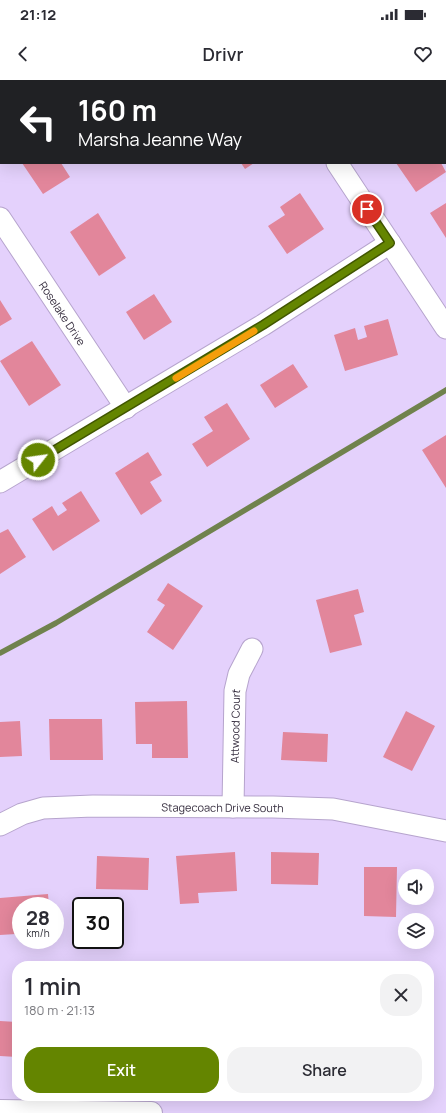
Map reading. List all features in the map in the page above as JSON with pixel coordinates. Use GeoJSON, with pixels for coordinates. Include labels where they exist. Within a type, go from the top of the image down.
{"type":"FeatureCollection","features":[{"type":"Feature","properties":{"kind":"street"},"geometry":{"type":"LineString","coordinates":[[338,164],[446,328]]}},
{"type":"Feature","properties":{"kind":"street","name":"Roselake Drive"},"geometry":{"type":"LineString","coordinates":[[0,218],[126,408]]}},
{"type":"Feature","properties":{"kind":"street"},"geometry":{"type":"LineString","coordinates":[[0,482],[263,325],[390,243]]}},
{"type":"Feature","properties":{"kind":"street","name":"Attwood Court"},"geometry":{"type":"LineString","coordinates":[[233,807],[235,691],[239,674],[252,649]]}},
{"type":"Feature","properties":{"kind":"street","name":"Stagecoach Drive South"},"geometry":{"type":"LineString","coordinates":[[0,824],[22,814],[43,808],[93,806],[233,807],[333,809],[446,831]]}},
{"type":"Feature","properties":{"kind":"street"},"geometry":{"type":"LineString","coordinates":[[0,1110],[151,1113]]}},
{"type":"Feature","properties":{"kind":"building"},"geometry":{"type":"Polygon","coordinates":[[[23,164],[62,164],[70,177],[43,194],[23,164]]]}},
{"type":"Feature","properties":{"kind":"building"},"geometry":{"type":"Polygon","coordinates":[[[242,164],[252,164],[245,169],[242,164]]]}},
{"type":"Feature","properties":{"kind":"building"},"geometry":{"type":"Polygon","coordinates":[[[397,164],[442,164],[446,172],[416,192],[397,164]]]}},
{"type":"Feature","properties":{"kind":"building"},"geometry":{"type":"Polygon","coordinates":[[[300,193],[324,229],[287,254],[268,226],[285,215],[280,207],[300,193]]]}},
{"type":"Feature","properties":{"kind":"building"},"geometry":{"type":"Polygon","coordinates":[[[446,203],[446,238],[430,213],[446,203]]]}},
{"type":"Feature","properties":{"kind":"building"},"geometry":{"type":"Polygon","coordinates":[[[98,213],[126,258],[99,276],[70,232],[98,213]]]}},
{"type":"Feature","properties":{"kind":"building"},"geometry":{"type":"Polygon","coordinates":[[[154,294],[172,322],[144,340],[126,312],[154,294]]]}},
{"type":"Feature","properties":{"kind":"building"},"geometry":{"type":"Polygon","coordinates":[[[0,300],[12,319],[0,326],[0,300]]]}},
{"type":"Feature","properties":{"kind":"building"},"geometry":{"type":"Polygon","coordinates":[[[388,319],[398,355],[345,371],[334,335],[355,328],[358,340],[367,337],[364,326],[388,319]]]}},
{"type":"Feature","properties":{"kind":"building"},"geometry":{"type":"Polygon","coordinates":[[[32,341],[61,385],[29,406],[0,361],[32,341]]]}},
{"type":"Feature","properties":{"kind":"building"},"geometry":{"type":"Polygon","coordinates":[[[293,364],[308,387],[275,408],[260,385],[293,364]]]}},
{"type":"Feature","properties":{"kind":"building"},"geometry":{"type":"Polygon","coordinates":[[[227,403],[250,439],[207,467],[192,444],[213,431],[204,417],[227,403]]]}},
{"type":"Feature","properties":{"kind":"building"},"geometry":{"type":"Polygon","coordinates":[[[446,435],[446,488],[422,450],[446,435]]]}},
{"type":"Feature","properties":{"kind":"building"},"geometry":{"type":"Polygon","coordinates":[[[148,452],[162,475],[150,482],[162,501],[141,515],[115,473],[148,452]]]}},
{"type":"Feature","properties":{"kind":"building"},"geometry":{"type":"Polygon","coordinates":[[[81,491],[100,521],[53,551],[32,519],[52,506],[58,516],[67,510],[62,503],[81,491]]]}},
{"type":"Feature","properties":{"kind":"building"},"geometry":{"type":"Polygon","coordinates":[[[8,529],[26,557],[0,574],[0,533],[8,529]]]}},
{"type":"Feature","properties":{"kind":"building"},"geometry":{"type":"Polygon","coordinates":[[[168,583],[203,606],[173,650],[147,632],[165,605],[157,600],[168,583]]]}},
{"type":"Feature","properties":{"kind":"building"},"geometry":{"type":"Polygon","coordinates":[[[358,589],[364,612],[354,615],[362,645],[330,653],[316,600],[358,589]]]}},
{"type":"Feature","properties":{"kind":"building"},"geometry":{"type":"Polygon","coordinates":[[[187,701],[188,758],[152,758],[152,744],[136,744],[135,702],[187,701]]]}},
{"type":"Feature","properties":{"kind":"building"},"geometry":{"type":"Polygon","coordinates":[[[406,711],[435,726],[412,771],[383,757],[406,711]]]}},
{"type":"Feature","properties":{"kind":"building"},"geometry":{"type":"Polygon","coordinates":[[[49,719],[102,719],[103,760],[50,760],[49,719]]]}},
{"type":"Feature","properties":{"kind":"building"},"geometry":{"type":"Polygon","coordinates":[[[20,721],[22,756],[0,757],[0,722],[20,721]]]}},
{"type":"Feature","properties":{"kind":"building"},"geometry":{"type":"Polygon","coordinates":[[[283,732],[328,734],[327,762],[281,760],[283,732]]]}},
{"type":"Feature","properties":{"kind":"building"},"geometry":{"type":"Polygon","coordinates":[[[235,852],[237,891],[198,893],[199,903],[180,904],[176,856],[235,852]]]}},
{"type":"Feature","properties":{"kind":"building"},"geometry":{"type":"Polygon","coordinates":[[[271,852],[319,853],[318,885],[271,884],[271,852]]]}},
{"type":"Feature","properties":{"kind":"building"},"geometry":{"type":"Polygon","coordinates":[[[97,856],[149,858],[148,890],[96,889],[97,856]]]}},
{"type":"Feature","properties":{"kind":"building"},"geometry":{"type":"Polygon","coordinates":[[[364,867],[397,867],[396,917],[364,916],[364,867]]]}},
{"type":"Feature","properties":{"kind":"building"},"geometry":{"type":"Polygon","coordinates":[[[48,894],[48,897],[12,897],[48,894]]]}},
{"type":"Feature","properties":{"kind":"building"},"geometry":{"type":"Polygon","coordinates":[[[12,897],[12,934],[0,935],[0,898],[12,897]]]}},
{"type":"Feature","properties":{"kind":"building"},"geometry":{"type":"Polygon","coordinates":[[[0,1021],[12,1022],[12,1057],[0,1056],[0,1021]]]}},
{"type":"Feature","properties":{"kind":"waterway"},"geometry":{"type":"LineString","coordinates":[[0,653],[56,623],[446,390]]}},
{"type":"Feature","properties":{"kind":"slow traffic"},"geometry":{"type":"LineString","coordinates":[[176,378],[254,331]]}},
{"type":"Feature","properties":{"kind":"route"},"geometry":{"type":"LineString","coordinates":[[38,460],[263,325],[390,243],[367,209]]}}]}
